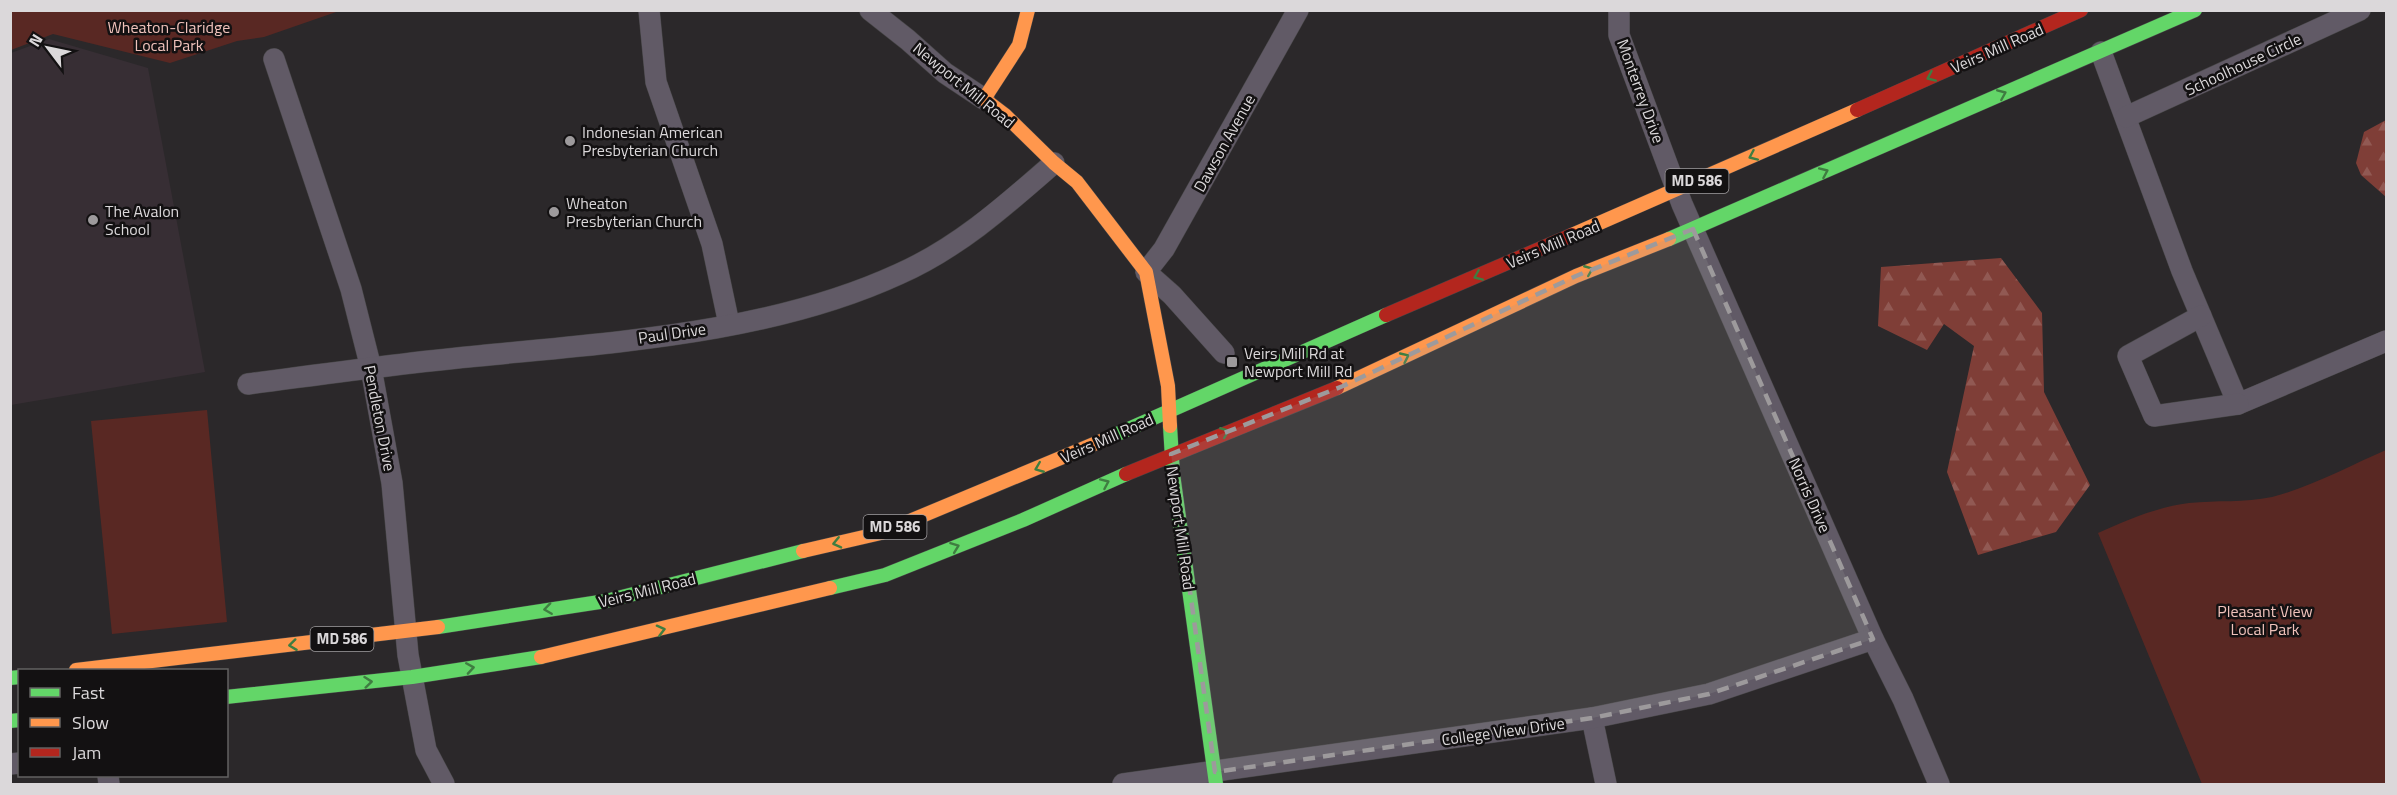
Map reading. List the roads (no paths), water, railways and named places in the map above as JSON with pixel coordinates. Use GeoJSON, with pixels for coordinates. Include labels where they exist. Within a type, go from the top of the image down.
{"type":"FeatureCollection","features":[{"type":"Feature","properties":{"kind":"main road"},"geometry":{"type":"LineString","coordinates":[[984,99],[1019,45],[1028,10]]}},
{"type":"Feature","properties":{"kind":"main road","name":"Veirs Mill Road"},"geometry":{"type":"LineString","coordinates":[[85,669],[406,632],[606,601],[774,557],[881,533],[1070,455],[1261,369],[1679,197],[2081,10]]}},
{"type":"Feature","properties":{"kind":"main road","name":"MD 586"},"geometry":{"type":"LineString","coordinates":[[228,697],[412,677],[556,655],[885,575],[1023,520],[1171,453],[1343,386],[1576,276],[1693,229],[2195,10]]}},
{"type":"Feature","properties":{"kind":"main road","name":"Newport Mill Road"},"geometry":{"type":"LineString","coordinates":[[984,99],[1005,115],[1054,164],[1077,182],[1146,272],[1168,386],[1171,453],[1215,778]]}},
{"type":"Feature","properties":{"kind":"main road","name":"Newport Mill Road"},"geometry":{"type":"LineString","coordinates":[[1054,164],[1060,184]]}},
{"type":"Feature","properties":{"kind":"main road","name":"Newport Mill Road"},"geometry":{"type":"LineString","coordinates":[[1073,200],[1103,216]]}},
{"type":"Feature","properties":{"kind":"street"},"geometry":{"type":"LineString","coordinates":[[649,10],[656,82],[712,244],[729,324]]}},
{"type":"Feature","properties":{"kind":"street","name":"Newport Mill Road"},"geometry":{"type":"LineString","coordinates":[[870,10],[945,73],[984,99]]}},
{"type":"Feature","properties":{"kind":"street","name":"Dawson Avenue"},"geometry":{"type":"LineString","coordinates":[[1146,272],[1164,249],[1299,10]]}},
{"type":"Feature","properties":{"kind":"street","name":"Monterrey Drive"},"geometry":{"type":"LineString","coordinates":[[1618,10],[1619,35],[1679,197]]}},
{"type":"Feature","properties":{"kind":"street","name":"Schoolhouse Circle"},"geometry":{"type":"LineString","coordinates":[[2126,117],[2360,10]]}},
{"type":"Feature","properties":{"kind":"street"},"geometry":{"type":"LineString","coordinates":[[2102,52],[2201,316],[2238,404]]}},
{"type":"Feature","properties":{"kind":"street","name":"Pendleton Drive"},"geometry":{"type":"LineString","coordinates":[[274,59],[351,289],[371,368],[392,483],[412,677],[426,750],[444,784]]}},
{"type":"Feature","properties":{"kind":"street","name":"Paul Drive"},"geometry":{"type":"LineString","coordinates":[[248,384],[681,333],[806,309],[901,274],[961,240],[1054,164]]}},
{"type":"Feature","properties":{"kind":"street","name":"Norris Drive"},"geometry":{"type":"LineString","coordinates":[[1679,197],[1873,639],[1904,699],[1939,784]]}},
{"type":"Feature","properties":{"kind":"street","name":"Newport Mill Road"},"geometry":{"type":"LineString","coordinates":[[1146,272],[1172,295],[1224,353]]}},
{"type":"Feature","properties":{"kind":"street"},"geometry":{"type":"LineString","coordinates":[[2201,316],[2128,356],[2154,416],[2238,404],[2386,341]]}},
{"type":"Feature","properties":{"kind":"street","name":"College View Drive"},"geometry":{"type":"LineString","coordinates":[[1123,784],[1215,778],[1592,718],[1709,694],[1873,639]]}},
{"type":"Feature","properties":{"kind":"street"},"geometry":{"type":"LineString","coordinates":[[1592,718],[1606,784]]}},
{"type":"Feature","properties":{"kind":"place","name":"Indonesian American Presbyterian Church"},"geometry":{"type":"Point","coordinates":[570,141]}},
{"type":"Feature","properties":{"kind":"place","name":"Wheaton Presbyterian Church"},"geometry":{"type":"Point","coordinates":[554,212]}},
{"type":"Feature","properties":{"kind":"place","name":"The Avalon School"},"geometry":{"type":"Point","coordinates":[93,220]}},
{"type":"Feature","properties":{"kind":"place","name":"Veirs Mill Rd at Newport Mill Rd"},"geometry":{"type":"Point","coordinates":[1232,362]}},
{"type":"Feature","properties":{"kind":"park label","name":"Wheaton-Claridge Local Park"},"geometry":{"type":"Point","coordinates":[169,36]}},
{"type":"Feature","properties":{"kind":"park label","name":"Pleasant View Local Park"},"geometry":{"type":"Point","coordinates":[2265,620]}}]}
